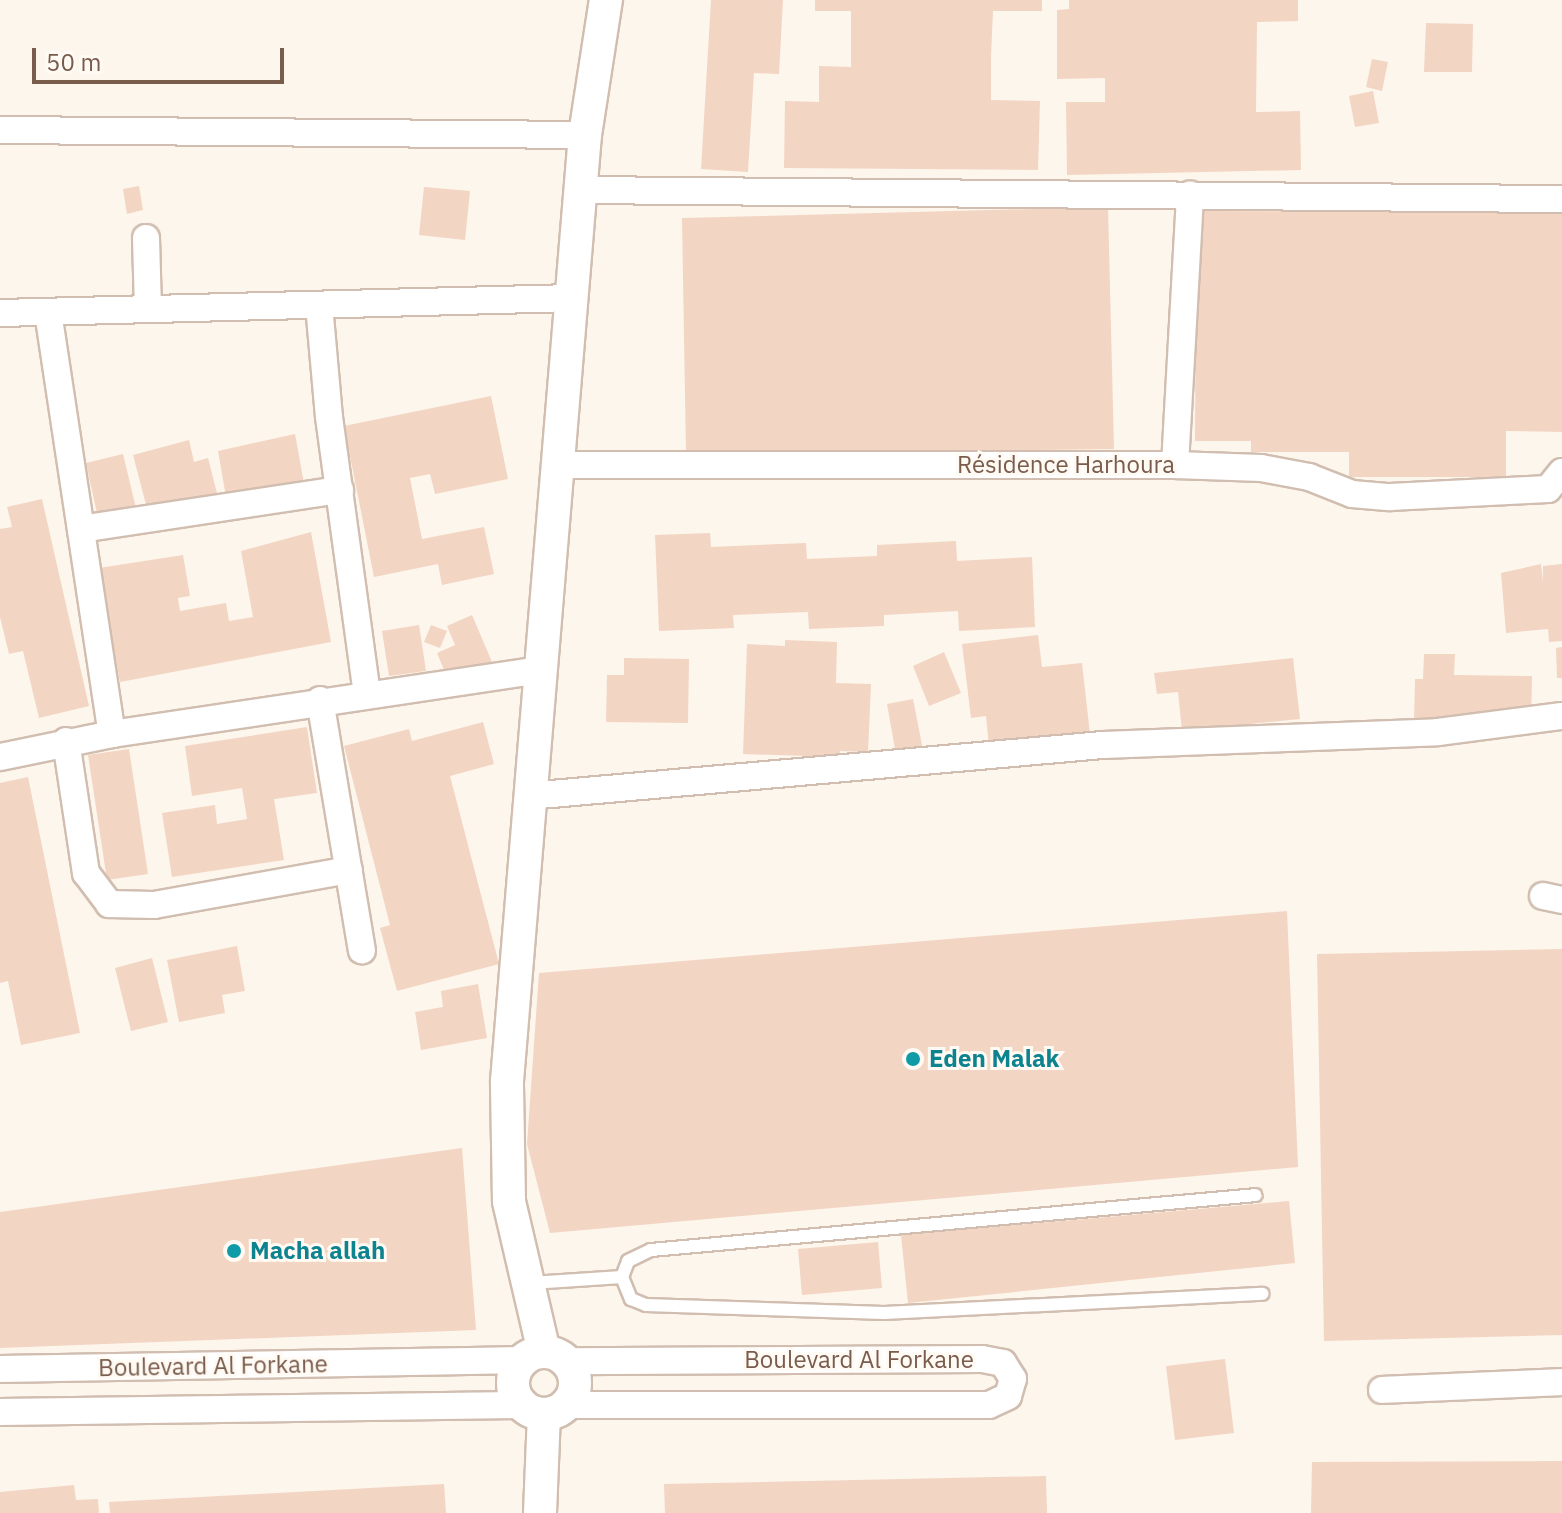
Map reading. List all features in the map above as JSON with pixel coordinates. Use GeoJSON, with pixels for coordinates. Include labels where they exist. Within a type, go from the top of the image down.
{"type":"FeatureCollection","features":[{"type":"Feature","properties":{"kind":"street"},"geometry":{"type":"LineString","coordinates":[[543,1408],[575,1383],[544,1358],[509,1201],[507,1140],[538,670],[585,135],[606,0]]}},
{"type":"Feature","properties":{"kind":"street"},"geometry":{"type":"LineString","coordinates":[[0,130],[585,135]]}},
{"type":"Feature","properties":{"kind":"street"},"geometry":{"type":"LineString","coordinates":[[580,190],[1562,199]]}},
{"type":"Feature","properties":{"kind":"street"},"geometry":{"type":"LineString","coordinates":[[1175,465],[1190,194]]}},
{"type":"Feature","properties":{"kind":"street"},"geometry":{"type":"LineString","coordinates":[[146,238],[148,309]]}},
{"type":"Feature","properties":{"kind":"street"},"geometry":{"type":"LineString","coordinates":[[0,313],[571,298]]}},
{"type":"Feature","properties":{"kind":"street"},"geometry":{"type":"LineString","coordinates":[[319,305],[367,693]]}},
{"type":"Feature","properties":{"kind":"street"},"geometry":{"type":"LineString","coordinates":[[48,312],[112,734]]}},
{"type":"Feature","properties":{"kind":"street","name":"Résidence Harhoura"},"geometry":{"type":"LineString","coordinates":[[556,465],[1175,465],[1261,468],[1309,477],[1352,494],[1390,497],[1548,489],[1562,472]]}},
{"type":"Feature","properties":{"kind":"street"},"geometry":{"type":"LineString","coordinates":[[81,529],[340,490]]}},
{"type":"Feature","properties":{"kind":"street"},"geometry":{"type":"LineString","coordinates":[[0,757],[66,741],[320,700],[538,670]]}},
{"type":"Feature","properties":{"kind":"street"},"geometry":{"type":"LineString","coordinates":[[320,700],[362,950]]}},
{"type":"Feature","properties":{"kind":"street"},"geometry":{"type":"LineString","coordinates":[[529,796],[1103,745],[1438,732],[1562,716]]}},
{"type":"Feature","properties":{"kind":"street"},"geometry":{"type":"LineString","coordinates":[[66,741],[86,873],[109,904],[154,905],[349,870]]}},
{"type":"Feature","properties":{"kind":"street"},"geometry":{"type":"LineString","coordinates":[[543,1408],[512,1383],[544,1358]]}},
{"type":"Feature","properties":{"kind":"street","name":"Boulevard Al Forkane"},"geometry":{"type":"LineString","coordinates":[[0,1369],[544,1358],[982,1359],[1003,1363],[1013,1379],[1008,1396],[989,1405],[0,1412]]}},
{"type":"Feature","properties":{"kind":"street"},"geometry":{"type":"LineString","coordinates":[[1382,1390],[1562,1382]]}},
{"type":"Feature","properties":{"kind":"street"},"geometry":{"type":"LineString","coordinates":[[540,1513],[543,1408]]}},
{"type":"Feature","properties":{"kind":"lane"},"geometry":{"type":"LineString","coordinates":[[1256,1195],[651,1250],[628,1261],[622,1277],[631,1299],[646,1305],[884,1313],[1263,1294]]}},
{"type":"Feature","properties":{"kind":"lane"},"geometry":{"type":"LineString","coordinates":[[528,1283],[622,1277]]}},
{"type":"Feature","properties":{"kind":"building"},"geometry":{"type":"Polygon","coordinates":[[[711,0],[783,0],[779,74],[754,73],[748,172],[701,169],[711,0]]]}},
{"type":"Feature","properties":{"kind":"building"},"geometry":{"type":"Polygon","coordinates":[[[815,0],[1042,0],[1042,11],[993,11],[991,56],[991,100],[1040,101],[1038,170],[784,168],[785,101],[819,102],[819,66],[851,67],[851,11],[815,11],[815,0]]]}},
{"type":"Feature","properties":{"kind":"building"},"geometry":{"type":"Polygon","coordinates":[[[1069,0],[1298,0],[1298,21],[1257,22],[1256,112],[1300,111],[1301,170],[1067,175],[1066,102],[1105,102],[1105,78],[1057,79],[1057,10],[1069,9],[1069,0]]]}},
{"type":"Feature","properties":{"kind":"building"},"geometry":{"type":"Polygon","coordinates":[[[1426,23],[1473,24],[1472,72],[1424,72],[1426,23]]]}},
{"type":"Feature","properties":{"kind":"building"},"geometry":{"type":"Polygon","coordinates":[[[1372,59],[1388,62],[1382,91],[1366,87],[1372,59]]]}},
{"type":"Feature","properties":{"kind":"building"},"geometry":{"type":"Polygon","coordinates":[[[1373,91],[1379,123],[1355,127],[1349,96],[1373,91]]]}},
{"type":"Feature","properties":{"kind":"building"},"geometry":{"type":"Polygon","coordinates":[[[139,186],[143,210],[127,214],[123,189],[139,186]]]}},
{"type":"Feature","properties":{"kind":"building"},"geometry":{"type":"Polygon","coordinates":[[[424,187],[470,191],[465,240],[419,235],[424,187]]]}},
{"type":"Feature","properties":{"kind":"building"},"geometry":{"type":"Polygon","coordinates":[[[1108,207],[1114,449],[686,454],[682,218],[1108,207]]]}},
{"type":"Feature","properties":{"kind":"building"},"geometry":{"type":"Polygon","coordinates":[[[1196,211],[1562,212],[1562,432],[1506,431],[1506,477],[1349,477],[1349,452],[1251,452],[1251,441],[1195,441],[1196,211]]]}},
{"type":"Feature","properties":{"kind":"building"},"geometry":{"type":"Polygon","coordinates":[[[491,396],[508,479],[435,494],[430,474],[410,478],[422,539],[484,527],[494,574],[442,585],[438,564],[374,577],[344,426],[491,396]]]}},
{"type":"Feature","properties":{"kind":"building"},"geometry":{"type":"Polygon","coordinates":[[[295,434],[305,489],[226,497],[218,451],[295,434]]]}},
{"type":"Feature","properties":{"kind":"building"},"geometry":{"type":"Polygon","coordinates":[[[189,440],[194,462],[208,458],[218,497],[149,516],[133,455],[189,440]]]}},
{"type":"Feature","properties":{"kind":"building"},"geometry":{"type":"Polygon","coordinates":[[[123,454],[136,508],[98,518],[86,463],[123,454]]]}},
{"type":"Feature","properties":{"kind":"building"},"geometry":{"type":"Polygon","coordinates":[[[42,499],[89,706],[39,718],[23,651],[9,654],[0,617],[0,529],[12,527],[7,507],[42,499]]]}},
{"type":"Feature","properties":{"kind":"building"},"geometry":{"type":"Polygon","coordinates":[[[311,532],[331,642],[120,682],[99,568],[183,555],[190,596],[178,598],[180,611],[226,603],[229,621],[253,617],[241,551],[311,532]]]}},
{"type":"Feature","properties":{"kind":"building"},"geometry":{"type":"Polygon","coordinates":[[[710,533],[711,547],[806,543],[807,559],[877,556],[877,545],[956,541],[957,561],[1032,557],[1035,627],[959,631],[958,611],[884,615],[884,626],[809,629],[808,612],[733,615],[734,628],[659,631],[655,535],[710,533]]]}},
{"type":"Feature","properties":{"kind":"building"},"geometry":{"type":"Polygon","coordinates":[[[1541,564],[1543,582],[1543,566],[1562,564],[1562,641],[1549,642],[1548,629],[1506,633],[1501,573],[1541,564]]]}},
{"type":"Feature","properties":{"kind":"building"},"geometry":{"type":"Polygon","coordinates":[[[472,615],[492,662],[449,682],[437,653],[455,645],[447,626],[472,615]]]}},
{"type":"Feature","properties":{"kind":"building"},"geometry":{"type":"Polygon","coordinates":[[[419,625],[426,671],[389,676],[382,631],[419,625]]]}},
{"type":"Feature","properties":{"kind":"building"},"geometry":{"type":"Polygon","coordinates":[[[431,625],[447,631],[440,648],[424,642],[431,625]]]}},
{"type":"Feature","properties":{"kind":"building"},"geometry":{"type":"Polygon","coordinates":[[[1038,635],[1042,667],[1082,663],[1090,734],[989,746],[986,716],[971,718],[962,644],[1038,635]]]}},
{"type":"Feature","properties":{"kind":"building"},"geometry":{"type":"Polygon","coordinates":[[[785,640],[837,642],[836,683],[871,684],[868,752],[840,751],[839,757],[743,754],[747,644],[785,646],[785,640]]]}},
{"type":"Feature","properties":{"kind":"building"},"geometry":{"type":"Polygon","coordinates":[[[1562,647],[1562,678],[1557,678],[1556,648],[1562,647]]]}},
{"type":"Feature","properties":{"kind":"building"},"geometry":{"type":"Polygon","coordinates":[[[944,652],[961,693],[929,706],[913,666],[944,652]]]}},
{"type":"Feature","properties":{"kind":"building"},"geometry":{"type":"Polygon","coordinates":[[[1424,654],[1455,654],[1454,675],[1532,676],[1531,723],[1414,722],[1415,679],[1423,679],[1424,654]]]}},
{"type":"Feature","properties":{"kind":"building"},"geometry":{"type":"Polygon","coordinates":[[[624,658],[689,659],[688,723],[606,722],[607,675],[624,675],[624,658]]]}},
{"type":"Feature","properties":{"kind":"building"},"geometry":{"type":"Polygon","coordinates":[[[1293,658],[1300,719],[1182,731],[1178,692],[1157,694],[1154,673],[1293,658]]]}},
{"type":"Feature","properties":{"kind":"building"},"geometry":{"type":"Polygon","coordinates":[[[913,699],[923,750],[896,755],[887,704],[913,699]]]}},
{"type":"Feature","properties":{"kind":"building"},"geometry":{"type":"Polygon","coordinates":[[[483,722],[494,764],[450,776],[499,964],[397,991],[380,928],[390,925],[344,746],[409,729],[412,741],[483,722]]]}},
{"type":"Feature","properties":{"kind":"building"},"geometry":{"type":"Polygon","coordinates":[[[307,727],[317,793],[274,799],[284,860],[172,877],[162,813],[215,805],[217,824],[247,819],[242,788],[192,796],[185,746],[307,727]]]}},
{"type":"Feature","properties":{"kind":"building"},"geometry":{"type":"Polygon","coordinates":[[[129,749],[148,874],[107,880],[88,755],[129,749]]]}},
{"type":"Feature","properties":{"kind":"building"},"geometry":{"type":"Polygon","coordinates":[[[28,777],[80,1033],[21,1045],[8,981],[0,983],[0,783],[28,777]]]}},
{"type":"Feature","properties":{"kind":"building","name":"Eden Malak"},"geometry":{"type":"Polygon","coordinates":[[[1287,911],[1298,1167],[550,1233],[527,1144],[539,973],[1287,911]]]}},
{"type":"Feature","properties":{"kind":"building"},"geometry":{"type":"Polygon","coordinates":[[[237,946],[245,991],[222,995],[225,1013],[179,1022],[167,960],[237,946]]]}},
{"type":"Feature","properties":{"kind":"building"},"geometry":{"type":"Polygon","coordinates":[[[1562,949],[1562,1335],[1324,1341],[1317,954],[1562,949]]]}},
{"type":"Feature","properties":{"kind":"building"},"geometry":{"type":"Polygon","coordinates":[[[152,958],[168,1022],[131,1031],[115,968],[152,958]]]}},
{"type":"Feature","properties":{"kind":"building"},"geometry":{"type":"Polygon","coordinates":[[[478,984],[487,1038],[421,1050],[415,1012],[443,1007],[441,991],[478,984]]]}},
{"type":"Feature","properties":{"kind":"building","name":"Macha allah"},"geometry":{"type":"Polygon","coordinates":[[[462,1148],[476,1330],[0,1348],[0,1212],[462,1148]]]}},
{"type":"Feature","properties":{"kind":"building"},"geometry":{"type":"Polygon","coordinates":[[[1289,1201],[1295,1263],[908,1303],[901,1235],[1289,1201]]]}},
{"type":"Feature","properties":{"kind":"building"},"geometry":{"type":"Polygon","coordinates":[[[878,1242],[882,1288],[802,1295],[798,1249],[878,1242]]]}},
{"type":"Feature","properties":{"kind":"building"},"geometry":{"type":"Polygon","coordinates":[[[1225,1359],[1234,1433],[1175,1440],[1166,1366],[1225,1359]]]}},
{"type":"Feature","properties":{"kind":"building"},"geometry":{"type":"Polygon","coordinates":[[[1562,1461],[1562,1513],[1311,1513],[1312,1462],[1562,1461]]]}},
{"type":"Feature","properties":{"kind":"building"},"geometry":{"type":"Polygon","coordinates":[[[1046,1476],[1047,1513],[665,1513],[664,1484],[1046,1476]]]}},
{"type":"Feature","properties":{"kind":"building"},"geometry":{"type":"Polygon","coordinates":[[[444,1484],[446,1513],[110,1513],[109,1502],[444,1484]]]}},
{"type":"Feature","properties":{"kind":"building"},"geometry":{"type":"Polygon","coordinates":[[[74,1485],[76,1500],[98,1499],[99,1513],[0,1513],[0,1492],[74,1485]]]}},
{"type":"Feature","properties":{"kind":"place","name":"Eden Malak"},"geometry":{"type":"Point","coordinates":[913,1059]}},
{"type":"Feature","properties":{"kind":"place","name":"Macha allah"},"geometry":{"type":"Point","coordinates":[234,1251]}}]}
